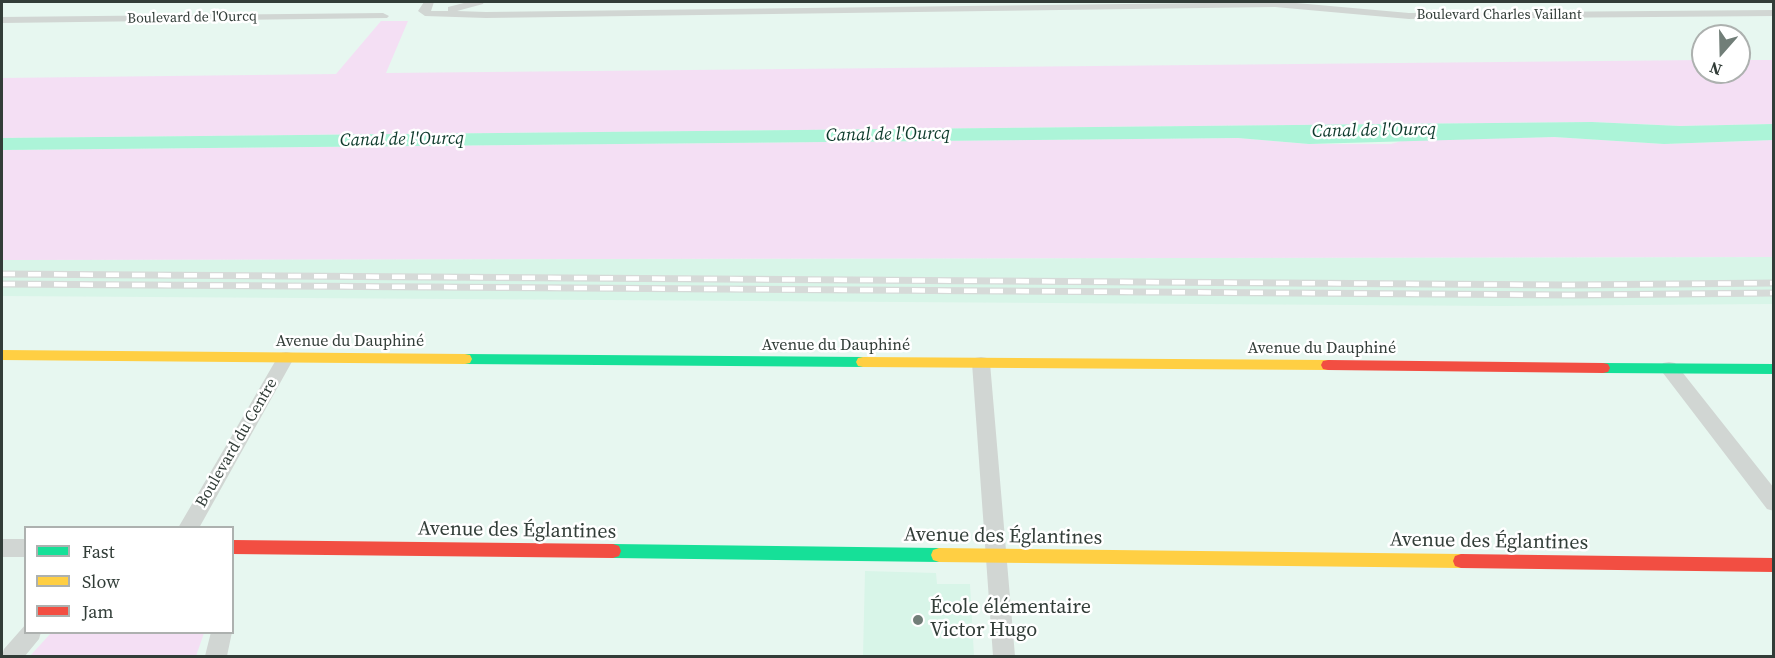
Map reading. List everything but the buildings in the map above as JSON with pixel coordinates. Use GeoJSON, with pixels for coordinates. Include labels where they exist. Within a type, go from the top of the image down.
{"type":"FeatureCollection","features":[{"type":"Feature","properties":{"kind":"street"},"geometry":{"type":"LineString","coordinates":[[429,2],[424,11],[434,14],[479,2]]}},
{"type":"Feature","properties":{"kind":"street"},"geometry":{"type":"LineString","coordinates":[[486,15],[496,2]]}},
{"type":"Feature","properties":{"kind":"street"},"geometry":{"type":"LineString","coordinates":[[657,12],[664,2]]}},
{"type":"Feature","properties":{"kind":"street"},"geometry":{"type":"LineString","coordinates":[[1406,2],[1409,16]]}},
{"type":"Feature","properties":{"kind":"street"},"geometry":{"type":"LineString","coordinates":[[1578,2],[1582,15]]}},
{"type":"Feature","properties":{"kind":"street","name":"Boulevard Charles Vaillant"},"geometry":{"type":"LineString","coordinates":[[434,14],[657,12],[832,6],[1143,3],[1275,3],[1409,16],[1773,12]]}},
{"type":"Feature","properties":{"kind":"street","name":"Boulevard de l'Ourcq"},"geometry":{"type":"LineString","coordinates":[[2,20],[383,16]]}},
{"type":"Feature","properties":{"kind":"street","name":"Avenue du Dauphiné"},"geometry":{"type":"LineString","coordinates":[[2,355],[1773,369]]}},
{"type":"Feature","properties":{"kind":"street","name":"Boulevard du Centre"},"geometry":{"type":"LineString","coordinates":[[189,526],[286,358]]}},
{"type":"Feature","properties":{"kind":"street"},"geometry":{"type":"LineString","coordinates":[[981,363],[1004,657]]}},
{"type":"Feature","properties":{"kind":"street"},"geometry":{"type":"LineString","coordinates":[[1669,368],[1773,503]]}},
{"type":"Feature","properties":{"kind":"street","name":"Avenue des Églantines"},"geometry":{"type":"LineString","coordinates":[[234,547],[1773,565]]}},
{"type":"Feature","properties":{"kind":"street"},"geometry":{"type":"LineString","coordinates":[[2,548],[24,548]]}},
{"type":"Feature","properties":{"kind":"street"},"geometry":{"type":"LineString","coordinates":[[12,657],[30,634]]}},
{"type":"Feature","properties":{"kind":"street"},"geometry":{"type":"LineString","coordinates":[[216,657],[222,634]]}},
{"type":"Feature","properties":{"kind":"shaded area"},"geometry":{"type":"Polygon","coordinates":[[[381,21],[408,21],[386,73],[1691,60],[1691,84],[1751,84],[1751,60],[1773,60],[1774,124],[1680,126],[1592,122],[2,138],[2,78],[336,74],[381,21]]]}},
{"type":"Feature","properties":{"kind":"shaded area"},"geometry":{"type":"Polygon","coordinates":[[[1554,137],[1664,144],[1773,140],[1773,257],[2,260],[2,150],[1238,138],[1309,144],[1391,144],[1405,140],[1554,137]]]}},
{"type":"Feature","properties":{"kind":"shaded area"},"geometry":{"type":"Polygon","coordinates":[[[1774,257],[1773,304],[1502,306],[2,296],[2,260],[1774,257]]]}},
{"type":"Feature","properties":{"kind":"shaded area","name":"École élémentaire Victor Hugo"},"geometry":{"type":"Polygon","coordinates":[[[865,571],[936,573],[937,584],[970,584],[974,656],[863,656],[865,571]]]}},
{"type":"Feature","properties":{"kind":"shaded area"},"geometry":{"type":"Polygon","coordinates":[[[50,634],[204,634],[196,656],[30,656],[50,634]]]}},
{"type":"Feature","properties":{"kind":"water","name":"Canal de l'Ourcq"},"geometry":{"type":"Polygon","coordinates":[[[1592,122],[1680,126],[1773,124],[1773,140],[1664,144],[1554,137],[1309,144],[1238,138],[2,150],[2,138],[1592,122]]]}},
{"type":"Feature","properties":{"kind":"railway"},"geometry":{"type":"LineString","coordinates":[[2,274],[1568,285],[1774,283]]}},
{"type":"Feature","properties":{"kind":"railway"},"geometry":{"type":"LineString","coordinates":[[2,284],[1575,295],[1774,293]]}},
{"type":"Feature","properties":{"kind":"traffic: fast"},"geometry":{"type":"LineString","coordinates":[[465,359],[863,362]]}},
{"type":"Feature","properties":{"kind":"traffic: fast"},"geometry":{"type":"LineString","coordinates":[[1603,368],[1774,369]]}},
{"type":"Feature","properties":{"kind":"traffic: fast"},"geometry":{"type":"LineString","coordinates":[[613,551],[939,555]]}},
{"type":"Feature","properties":{"kind":"traffic: slow"},"geometry":{"type":"LineString","coordinates":[[2,355],[465,359]]}},
{"type":"Feature","properties":{"kind":"traffic: slow"},"geometry":{"type":"LineString","coordinates":[[863,362],[1328,365]]}},
{"type":"Feature","properties":{"kind":"traffic: slow"},"geometry":{"type":"LineString","coordinates":[[939,555],[1461,561]]}},
{"type":"Feature","properties":{"kind":"traffic: jam"},"geometry":{"type":"LineString","coordinates":[[1328,365],[1603,368]]}},
{"type":"Feature","properties":{"kind":"traffic: jam"},"geometry":{"type":"LineString","coordinates":[[234,547],[613,551]]}},
{"type":"Feature","properties":{"kind":"traffic: jam"},"geometry":{"type":"LineString","coordinates":[[1461,561],[1774,565]]}},
{"type":"Feature","properties":{"kind":"place","name":"École élémentaire Victor Hugo"},"geometry":{"type":"Point","coordinates":[918,620]}}]}
